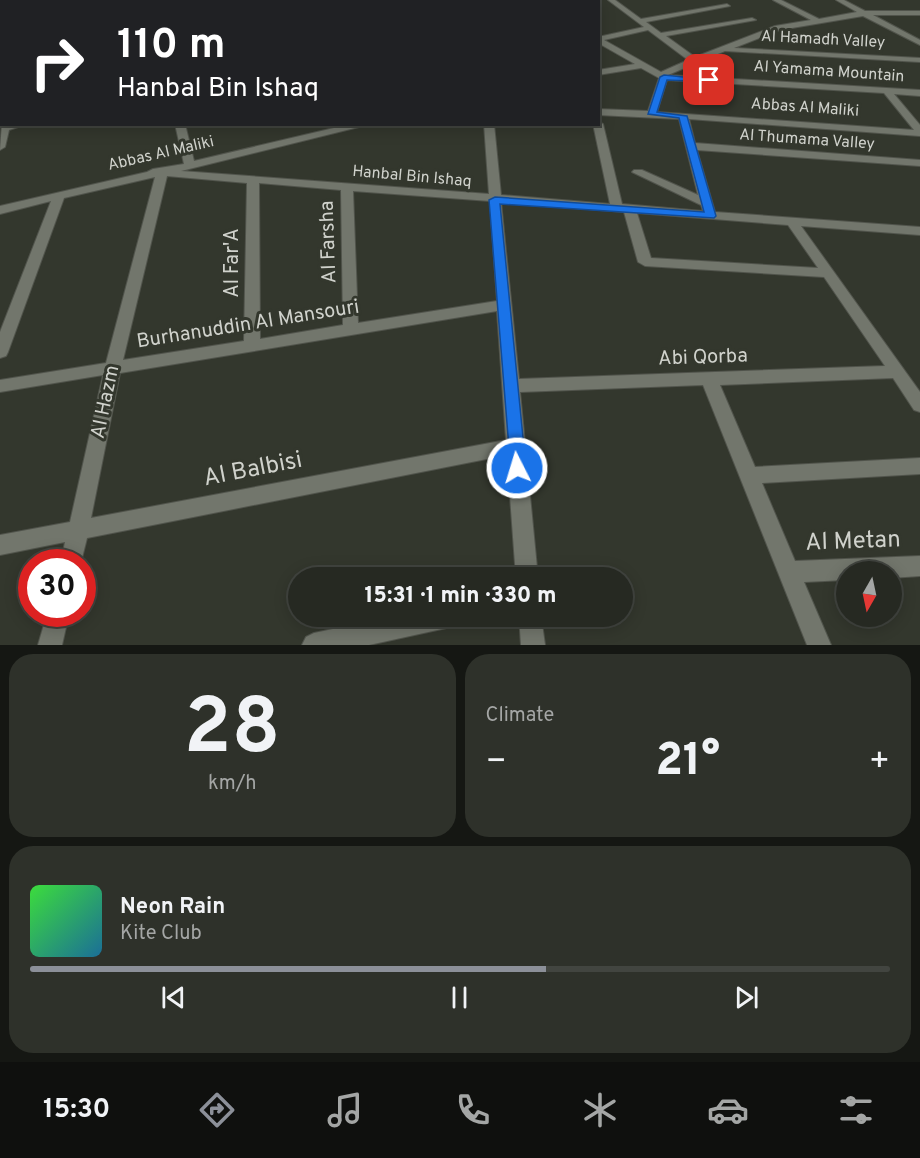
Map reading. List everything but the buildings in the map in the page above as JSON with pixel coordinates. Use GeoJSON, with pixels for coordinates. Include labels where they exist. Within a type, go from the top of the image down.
{"type":"FeatureCollection","features":[{"type":"Feature","properties":{"kind":"street"},"geometry":{"type":"LineString","coordinates":[[610,0],[695,61]]}},
{"type":"Feature","properties":{"kind":"street"},"geometry":{"type":"LineString","coordinates":[[716,0],[772,31]]}},
{"type":"Feature","properties":{"kind":"street"},"geometry":{"type":"LineString","coordinates":[[776,0],[818,21]]}},
{"type":"Feature","properties":{"kind":"street"},"geometry":{"type":"LineString","coordinates":[[839,0],[920,44]]}},
{"type":"Feature","properties":{"kind":"street"},"geometry":{"type":"LineString","coordinates":[[639,21],[727,6]]}},
{"type":"Feature","properties":{"kind":"street"},"geometry":{"type":"LineString","coordinates":[[689,12],[714,26]]}},
{"type":"Feature","properties":{"kind":"street"},"geometry":{"type":"LineString","coordinates":[[652,114],[665,72],[724,49],[772,31],[818,21],[866,13],[920,13]]}},
{"type":"Feature","properties":{"kind":"street"},"geometry":{"type":"LineString","coordinates":[[659,35],[752,20]]}},
{"type":"Feature","properties":{"kind":"street"},"geometry":{"type":"LineString","coordinates":[[600,39],[650,28]]}},
{"type":"Feature","properties":{"kind":"street"},"geometry":{"type":"LineString","coordinates":[[600,40],[664,77]]}},
{"type":"Feature","properties":{"kind":"street","name":"Al Hamadh Valley"},"geometry":{"type":"LineString","coordinates":[[724,49],[920,60]]}},
{"type":"Feature","properties":{"kind":"street"},"geometry":{"type":"LineString","coordinates":[[600,73],[643,65]]}},
{"type":"Feature","properties":{"kind":"street","name":"Al Yamama Mountain"},"geometry":{"type":"LineString","coordinates":[[664,77],[920,93]]}},
{"type":"Feature","properties":{"kind":"street"},"geometry":{"type":"LineString","coordinates":[[887,91],[920,132]]}},
{"type":"Feature","properties":{"kind":"street","name":"Abbas Al Maliki"},"geometry":{"type":"LineString","coordinates":[[600,112],[920,132]]}},
{"type":"Feature","properties":{"kind":"street"},"geometry":{"type":"LineString","coordinates":[[683,116],[710,216]]}},
{"type":"Feature","properties":{"kind":"street"},"geometry":{"type":"LineString","coordinates":[[0,147],[5,126]]}},
{"type":"Feature","properties":{"kind":"street"},"geometry":{"type":"LineString","coordinates":[[180,126],[189,164]]}},
{"type":"Feature","properties":{"kind":"street","name":"Abbas Al Maliki"},"geometry":{"type":"LineString","coordinates":[[0,210],[60,194],[357,126]]}},
{"type":"Feature","properties":{"kind":"street"},"geometry":{"type":"LineString","coordinates":[[489,126],[526,567]]}},
{"type":"Feature","properties":{"kind":"street"},"geometry":{"type":"LineString","coordinates":[[599,126],[624,210],[645,262],[828,273]]}},
{"type":"Feature","properties":{"kind":"street","name":"Al Thumama Valley"},"geometry":{"type":"LineString","coordinates":[[691,146],[920,163]]}},
{"type":"Feature","properties":{"kind":"street"},"geometry":{"type":"LineString","coordinates":[[638,172],[706,202]]}},
{"type":"Feature","properties":{"kind":"street","name":"Hanbal Bin Ishaq"},"geometry":{"type":"LineString","coordinates":[[158,173],[920,231]]}},
{"type":"Feature","properties":{"kind":"street","name":"Al Hazm"},"geometry":{"type":"LineString","coordinates":[[74,549],[158,173]]}},
{"type":"Feature","properties":{"kind":"street","name":"Al Far'A"},"geometry":{"type":"LineString","coordinates":[[252,346],[253,181]]}},
{"type":"Feature","properties":{"kind":"street","name":"Al Farsha"},"geometry":{"type":"LineString","coordinates":[[347,188],[351,330]]}},
{"type":"Feature","properties":{"kind":"street"},"geometry":{"type":"LineString","coordinates":[[0,352],[60,194]]}},
{"type":"Feature","properties":{"kind":"street"},"geometry":{"type":"LineString","coordinates":[[792,221],[920,405]]}},
{"type":"Feature","properties":{"kind":"street","name":"Burhanuddin Al Mansouri"},"geometry":{"type":"LineString","coordinates":[[0,386],[503,305]]}},
{"type":"Feature","properties":{"kind":"street","name":"Abi Qorba"},"geometry":{"type":"LineString","coordinates":[[510,386],[897,372]]}},
{"type":"Feature","properties":{"kind":"street"},"geometry":{"type":"LineString","coordinates":[[709,378],[819,645]]}},
{"type":"Feature","properties":{"kind":"street","name":"Al Balbisi"},"geometry":{"type":"LineString","coordinates":[[0,545],[515,446]]}},
{"type":"Feature","properties":{"kind":"street"},"geometry":{"type":"LineString","coordinates":[[749,476],[920,466]]}},
{"type":"Feature","properties":{"kind":"street","name":"Al Metan"},"geometry":{"type":"LineString","coordinates":[[788,572],[920,566]]}},
{"type":"Feature","properties":{"kind":"street"},"geometry":{"type":"LineString","coordinates":[[50,645],[55,627]]}},
{"type":"Feature","properties":{"kind":"street"},"geometry":{"type":"LineString","coordinates":[[314,645],[399,627]]}},
{"type":"Feature","properties":{"kind":"street"},"geometry":{"type":"LineString","coordinates":[[531,627],[532,645]]}},
{"type":"Feature","properties":{"kind":"route"},"geometry":{"type":"LineString","coordinates":[[517,468],[495,200],[710,216],[683,116],[652,114],[664,77],[709,80]]}}]}
